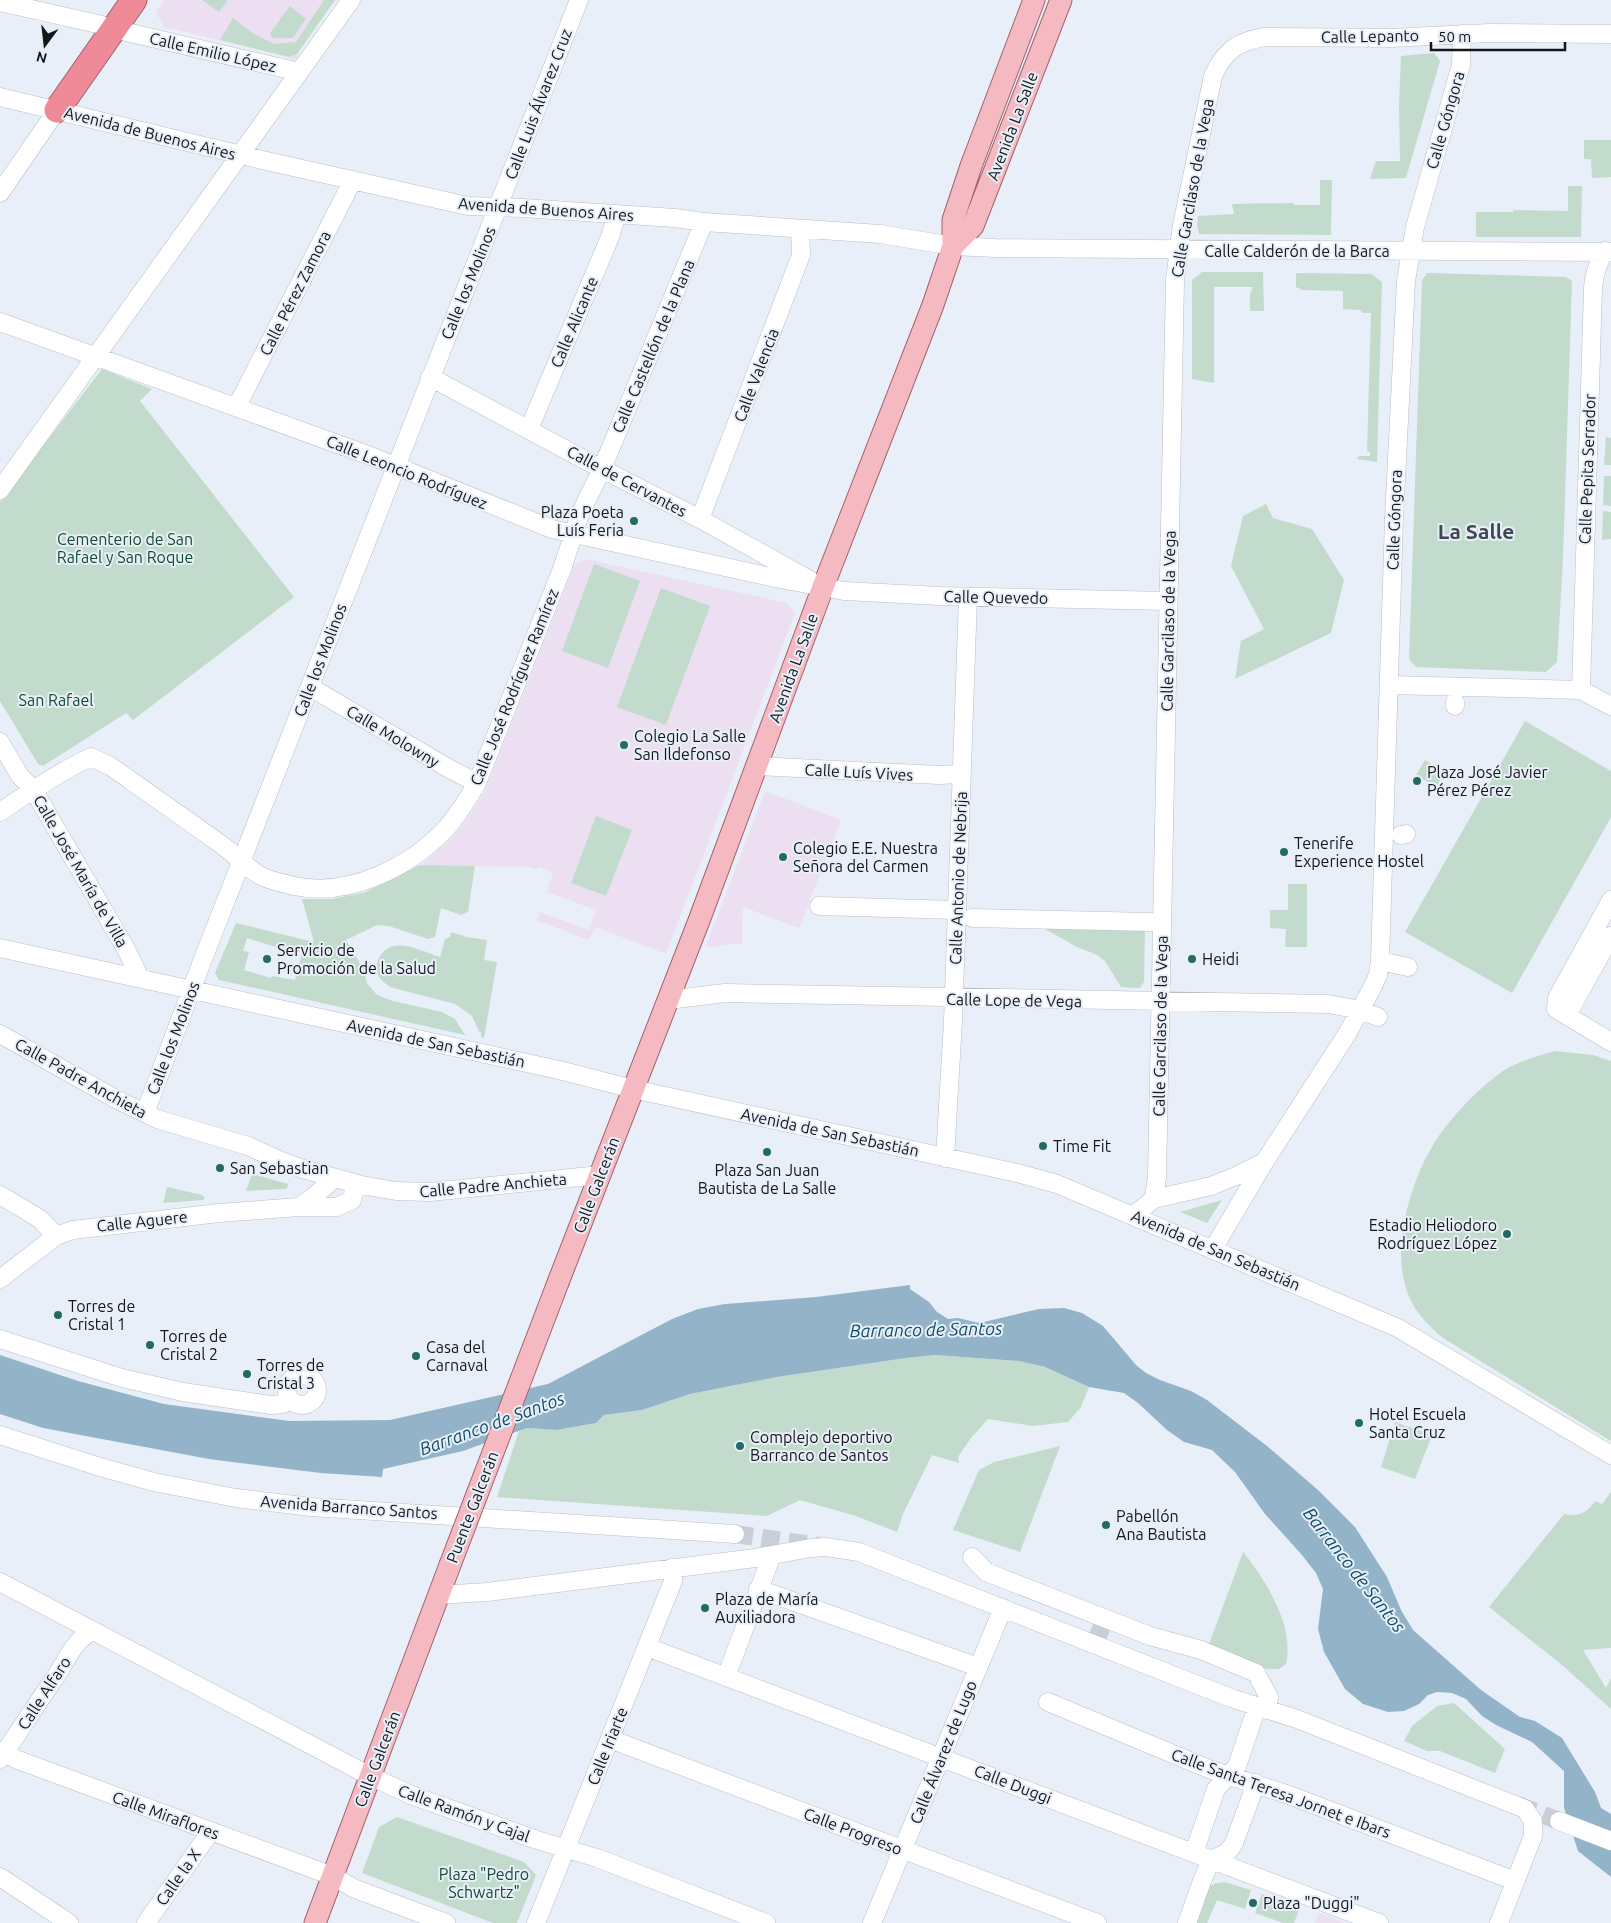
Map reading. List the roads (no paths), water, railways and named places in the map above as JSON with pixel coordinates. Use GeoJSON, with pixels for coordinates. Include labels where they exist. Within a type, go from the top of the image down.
{"type":"FeatureCollection","features":[{"type":"Feature","properties":{"kind":"highway"},"geometry":{"type":"LineString","coordinates":[[57,110],[134,0]]}},
{"type":"Feature","properties":{"kind":"main road","name":"Avenida La Salle"},"geometry":{"type":"LineString","coordinates":[[633,1089],[757,766],[823,587],[930,312],[953,246],[953,220],[970,166],[1034,0]]}},
{"type":"Feature","properties":{"kind":"main road"},"geometry":{"type":"LineString","coordinates":[[953,246],[964,222],[1049,0]]}},
{"type":"Feature","properties":{"kind":"main road","name":"Avenida La Salle"},"geometry":{"type":"LineString","coordinates":[[953,246],[973,226],[1061,0]]}},
{"type":"Feature","properties":{"kind":"main road","name":"Calle Galcerán"},"geometry":{"type":"LineString","coordinates":[[559,1280],[633,1089]]}},
{"type":"Feature","properties":{"kind":"main road","name":"Puente Galcerán"},"geometry":{"type":"LineString","coordinates":[[438,1595],[559,1280]]}},
{"type":"Feature","properties":{"kind":"main road","name":"Calle Galcerán"},"geometry":{"type":"LineString","coordinates":[[315,1923],[438,1595]]}},
{"type":"Feature","properties":{"kind":"street"},"geometry":{"type":"LineString","coordinates":[[57,110],[66,78],[119,0]]}},
{"type":"Feature","properties":{"kind":"street"},"geometry":{"type":"LineString","coordinates":[[0,193],[57,110],[86,88],[148,0]]}},
{"type":"Feature","properties":{"kind":"street"},"geometry":{"type":"LineString","coordinates":[[0,490],[351,0]]}},
{"type":"Feature","properties":{"kind":"street","name":"Calle Luis Álvarez Cruz"},"geometry":{"type":"LineString","coordinates":[[498,208],[579,0]]}},
{"type":"Feature","properties":{"kind":"street"},"geometry":{"type":"LineString","coordinates":[[0,2],[102,25]]}},
{"type":"Feature","properties":{"kind":"street","name":"Calle Emilio López"},"geometry":{"type":"LineString","coordinates":[[126,32],[300,72]]}},
{"type":"Feature","properties":{"kind":"street","name":"Calle Lepanto"},"geometry":{"type":"LineString","coordinates":[[1250,39],[1280,37],[1392,38],[1462,34],[1611,34]]}},
{"type":"Feature","properties":{"kind":"street","name":"Calle Góngora"},"geometry":{"type":"LineString","coordinates":[[1214,1249],[1265,1161],[1326,1068],[1361,1010],[1378,975],[1380,961],[1394,519],[1406,281],[1410,251],[1461,65],[1462,34]]}},
{"type":"Feature","properties":{"kind":"street","name":"Calle Garcilaso de la Vega"},"geometry":{"type":"LineString","coordinates":[[1154,1199],[1157,1177],[1161,1003],[1175,280],[1178,250],[1213,76],[1218,63],[1234,46],[1250,39]]}},
{"type":"Feature","properties":{"kind":"street","name":"Avenida de Buenos Aires"},"geometry":{"type":"LineString","coordinates":[[0,97],[241,155],[468,206],[617,214],[880,234],[953,246]]}},
{"type":"Feature","properties":{"kind":"street","name":"Calle Pérez Zamora"},"geometry":{"type":"LineString","coordinates":[[237,406],[353,180]]}},
{"type":"Feature","properties":{"kind":"street","name":"Calle los Molinos"},"geometry":{"type":"LineString","coordinates":[[144,1113],[430,377],[498,208]]}},
{"type":"Feature","properties":{"kind":"street","name":"Calle Alicante"},"geometry":{"type":"LineString","coordinates":[[529,429],[610,237],[617,214]]}},
{"type":"Feature","properties":{"kind":"street","name":"Calle Castellón de la Plana"},"geometry":{"type":"LineString","coordinates":[[602,469],[704,222]]}},
{"type":"Feature","properties":{"kind":"street","name":"Calle Valencia"},"geometry":{"type":"LineString","coordinates":[[700,519],[801,255],[800,229]]}},
{"type":"Feature","properties":{"kind":"street","name":"Calle Calderón de la Barca"},"geometry":{"type":"LineString","coordinates":[[953,246],[1043,250],[1608,252]]}},
{"type":"Feature","properties":{"kind":"street","name":"Calle Pepita Serrador"},"geometry":{"type":"LineString","coordinates":[[1581,690],[1592,297],[1594,275],[1598,262],[1608,252]]}},
{"type":"Feature","properties":{"kind":"street","name":"Calle Leoncio Rodríguez"},"geometry":{"type":"LineString","coordinates":[[0,322],[237,406],[396,466],[543,526],[823,587]]}},
{"type":"Feature","properties":{"kind":"street","name":"Calle de Cervantes"},"geometry":{"type":"LineString","coordinates":[[430,377],[700,519],[823,587]]}},
{"type":"Feature","properties":{"kind":"street","name":"Calle José Rodríguez Ramírez"},"geometry":{"type":"LineString","coordinates":[[34,789],[91,757],[118,772],[222,844],[242,862],[262,876],[304,888],[330,888],[359,882],[387,871],[421,851],[448,825],[477,783],[558,578],[573,534],[593,484],[602,469]]}},
{"type":"Feature","properties":{"kind":"street","name":"Calle Quevedo"},"geometry":{"type":"LineString","coordinates":[[823,587],[869,593],[1168,601]]}},
{"type":"Feature","properties":{"kind":"street","name":"Calle Antonio de Nebrija"},"geometry":{"type":"LineString","coordinates":[[946,1158],[954,999],[964,914],[961,774],[968,597]]}},
{"type":"Feature","properties":{"kind":"street"},"geometry":{"type":"LineString","coordinates":[[1389,685],[1581,690],[1611,706]]}},
{"type":"Feature","properties":{"kind":"street","name":"Calle Molowny"},"geometry":{"type":"LineString","coordinates":[[310,687],[477,783]]}},
{"type":"Feature","properties":{"kind":"street","name":"Calle José María de Villa"},"geometry":{"type":"LineString","coordinates":[[0,742],[20,776],[34,789],[140,978]]}},
{"type":"Feature","properties":{"kind":"street","name":"Calle Luís Vives"},"geometry":{"type":"LineString","coordinates":[[757,766],[939,775],[961,774]]}},
{"type":"Feature","properties":{"kind":"street"},"geometry":{"type":"LineString","coordinates":[[0,812],[34,789]]}},
{"type":"Feature","properties":{"kind":"street"},"geometry":{"type":"LineString","coordinates":[[1556,1008],[1557,998],[1611,900]]}},
{"type":"Feature","properties":{"kind":"street"},"geometry":{"type":"LineString","coordinates":[[819,906],[1151,922]]}},
{"type":"Feature","properties":{"kind":"street"},"geometry":{"type":"LineString","coordinates":[[1556,1008],[1572,1006],[1611,936]]}},
{"type":"Feature","properties":{"kind":"street","name":"Avenida de San Sebastián"},"geometry":{"type":"LineString","coordinates":[[0,948],[560,1070],[633,1089],[1049,1182],[1134,1215],[1398,1328],[1611,1455]]}},
{"type":"Feature","properties":{"kind":"street"},"geometry":{"type":"LineString","coordinates":[[1380,961],[1408,967]]}},
{"type":"Feature","properties":{"kind":"street","name":"Calle Lope de Vega"},"geometry":{"type":"LineString","coordinates":[[668,1000],[725,994],[1161,1003],[1328,1004],[1361,1010],[1378,1017]]}},
{"type":"Feature","properties":{"kind":"street"},"geometry":{"type":"LineString","coordinates":[[1556,1008],[1611,1042]]}},
{"type":"Feature","properties":{"kind":"street","name":"Calle Padre Anchieta"},"geometry":{"type":"LineString","coordinates":[[0,1034],[157,1119],[248,1146],[281,1162],[342,1180],[396,1191],[430,1192],[600,1175]]}},
{"type":"Feature","properties":{"kind":"street"},"geometry":{"type":"LineString","coordinates":[[1134,1215],[1154,1199],[1211,1186],[1265,1161]]}},
{"type":"Feature","properties":{"kind":"street"},"geometry":{"type":"LineString","coordinates":[[299,1207],[342,1180]]}},
{"type":"Feature","properties":{"kind":"street","name":"Calle Aguere"},"geometry":{"type":"LineString","coordinates":[[0,1279],[56,1236],[73,1230],[299,1207],[337,1207],[352,1200],[354,1195],[354,1190],[342,1180]]}},
{"type":"Feature","properties":{"kind":"street"},"geometry":{"type":"LineString","coordinates":[[0,1194],[40,1219],[56,1236]]}},
{"type":"Feature","properties":{"kind":"street"},"geometry":{"type":"LineString","coordinates":[[0,1339],[122,1378],[183,1392],[271,1405],[283,1404],[291,1400]]}},
{"type":"Feature","properties":{"kind":"street","name":"Avenida Barranco Santos"},"geometry":{"type":"LineString","coordinates":[[0,1435],[154,1482],[273,1503],[736,1534]]}},
{"type":"Feature","properties":{"kind":"street"},"geometry":{"type":"LineString","coordinates":[[438,1595],[480,1592],[826,1547],[859,1552],[1262,1708],[1296,1719],[1524,1809],[1533,1821],[1532,1836],[1499,1923]]}},
{"type":"Feature","properties":{"kind":"street"},"geometry":{"type":"LineString","coordinates":[[726,1677],[772,1555]]}},
{"type":"Feature","properties":{"kind":"street"},"geometry":{"type":"LineString","coordinates":[[972,1556],[986,1572],[1150,1636],[1201,1650],[1256,1673],[1269,1698],[1262,1708],[1237,1766],[1216,1789],[1194,1853]]}},
{"type":"Feature","properties":{"kind":"street","name":"Calle Iriarte"},"geometry":{"type":"LineString","coordinates":[[536,1923],[647,1648],[672,1581],[671,1568]]}},
{"type":"Feature","properties":{"kind":"street","name":"Calle Ramón y Cajal"},"geometry":{"type":"LineString","coordinates":[[0,1582],[370,1776],[419,1798],[537,1840],[567,1848],[766,1923]]}},
{"type":"Feature","properties":{"kind":"street"},"geometry":{"type":"LineString","coordinates":[[758,1589],[978,1667]]}},
{"type":"Feature","properties":{"kind":"street","name":"Calle Álvarez de Lugo"},"geometry":{"type":"LineString","coordinates":[[872,1923],[1003,1608]]}},
{"type":"Feature","properties":{"kind":"street","name":"Calle Alfaro"},"geometry":{"type":"LineString","coordinates":[[1,1754],[56,1676],[74,1646],[83,1636],[92,1631]]}},
{"type":"Feature","properties":{"kind":"street","name":"Calle Duggi"},"geometry":{"type":"LineString","coordinates":[[647,1648],[1379,1923]]}},
{"type":"Feature","properties":{"kind":"street","name":"Calle Santa Teresa Jornet e Ibars"},"geometry":{"type":"LineString","coordinates":[[1048,1702],[1209,1769],[1256,1783],[1515,1881]]}},
{"type":"Feature","properties":{"kind":"street","name":"Calle Progreso"},"geometry":{"type":"LineString","coordinates":[[610,1739],[1097,1923]]}},
{"type":"Feature","properties":{"kind":"street","name":"Calle Miraflores"},"geometry":{"type":"LineString","coordinates":[[1,1754],[333,1876],[353,1888],[446,1923]]}},
{"type":"Feature","properties":{"kind":"street"},"geometry":{"type":"LineString","coordinates":[[1187,1923],[1206,1873],[1213,1860],[1229,1851],[1256,1783]]}},
{"type":"Feature","properties":{"kind":"street"},"geometry":{"type":"LineString","coordinates":[[1559,1821],[1611,1842]]}},
{"type":"Feature","properties":{"kind":"street","name":"Calle la X"},"geometry":{"type":"LineString","coordinates":[[146,1923],[210,1831]]}},
{"type":"Feature","properties":{"kind":"street"},"geometry":{"type":"LineString","coordinates":[[0,1877],[69,1923]]}},
{"type":"Feature","properties":{"kind":"water","name":"Barranco de Santos"},"geometry":{"type":"Polygon","coordinates":[[[910,1285],[910,1289],[929,1302],[937,1312],[948,1319],[958,1318],[979,1323],[1039,1309],[1064,1308],[1082,1313],[1103,1326],[1136,1365],[1146,1373],[1191,1391],[1207,1400],[1267,1446],[1318,1490],[1355,1527],[1387,1577],[1401,1610],[1413,1630],[1481,1690],[1520,1717],[1535,1721],[1562,1738],[1595,1792],[1601,1808],[1611,1814],[1611,1877],[1578,1851],[1564,1808],[1564,1771],[1532,1742],[1496,1725],[1482,1716],[1466,1699],[1452,1693],[1437,1692],[1428,1695],[1419,1704],[1404,1711],[1388,1712],[1363,1704],[1345,1689],[1324,1652],[1318,1629],[1323,1589],[1316,1573],[1265,1514],[1235,1472],[1212,1450],[1184,1442],[1124,1393],[1089,1387],[1045,1367],[1019,1361],[935,1355],[777,1377],[690,1394],[642,1410],[604,1415],[596,1423],[557,1430],[527,1428],[463,1451],[383,1469],[382,1477],[321,1473],[209,1459],[43,1428],[0,1414],[0,1355],[78,1381],[164,1404],[289,1421],[390,1420],[548,1384],[672,1319],[698,1309],[725,1304],[816,1297],[910,1285]]]}},
{"type":"Feature","properties":{"kind":"tunnel"},"geometry":{"type":"LineString","coordinates":[[735,1534],[819,1546]]}},
{"type":"Feature","properties":{"kind":"tunnel"},"geometry":{"type":"LineString","coordinates":[[1097,1639],[1105,1618]]}},
{"type":"Feature","properties":{"kind":"tunnel"},"geometry":{"type":"LineString","coordinates":[[1518,1805],[1559,1821]]}},
{"type":"Feature","properties":{"kind":"place","name":"Plaza Poeta Luís Feria"},"geometry":{"type":"Point","coordinates":[634,521]}},
{"type":"Feature","properties":{"kind":"place","name":"Colegio La Salle San Ildefonso"},"geometry":{"type":"Point","coordinates":[624,745]}},
{"type":"Feature","properties":{"kind":"place","name":"Plaza José Javier Pérez Pérez"},"geometry":{"type":"Point","coordinates":[1417,781]}},
{"type":"Feature","properties":{"kind":"place","name":"Tenerife Experience Hostel"},"geometry":{"type":"Point","coordinates":[1284,852]}},
{"type":"Feature","properties":{"kind":"place","name":"Colegio E.E. Nuestra Señora del Carmen"},"geometry":{"type":"Point","coordinates":[783,857]}},
{"type":"Feature","properties":{"kind":"place","name":"Servicio de Promoción de la Salud"},"geometry":{"type":"Point","coordinates":[267,959]}},
{"type":"Feature","properties":{"kind":"place","name":"Heidi"},"geometry":{"type":"Point","coordinates":[1192,959]}},
{"type":"Feature","properties":{"kind":"place","name":"Time Fit"},"geometry":{"type":"Point","coordinates":[1043,1146]}},
{"type":"Feature","properties":{"kind":"place","name":"Plaza San Juan Bautista de La Salle"},"geometry":{"type":"Point","coordinates":[767,1152]}},
{"type":"Feature","properties":{"kind":"place","name":"San Sebastian"},"geometry":{"type":"Point","coordinates":[220,1168]}},
{"type":"Feature","properties":{"kind":"place","name":"Estadio Heliodoro Rodríguez López"},"geometry":{"type":"Point","coordinates":[1507,1234]}},
{"type":"Feature","properties":{"kind":"place","name":"Torres de Cristal 1"},"geometry":{"type":"Point","coordinates":[58,1315]}},
{"type":"Feature","properties":{"kind":"place","name":"Torres de Cristal 2"},"geometry":{"type":"Point","coordinates":[150,1345]}},
{"type":"Feature","properties":{"kind":"place","name":"Casa del Carnaval"},"geometry":{"type":"Point","coordinates":[416,1356]}},
{"type":"Feature","properties":{"kind":"place","name":"Torres de Cristal 3"},"geometry":{"type":"Point","coordinates":[247,1374]}},
{"type":"Feature","properties":{"kind":"place","name":"Hotel Escuela Santa Cruz"},"geometry":{"type":"Point","coordinates":[1359,1423]}},
{"type":"Feature","properties":{"kind":"place","name":"Complejo deportivo Barranco de Santos"},"geometry":{"type":"Point","coordinates":[740,1446]}},
{"type":"Feature","properties":{"kind":"place","name":"Pabellón Ana Bautista"},"geometry":{"type":"Point","coordinates":[1106,1525]}},
{"type":"Feature","properties":{"kind":"place","name":"Plaza de María Auxiliadora"},"geometry":{"type":"Point","coordinates":[705,1608]}},
{"type":"Feature","properties":{"kind":"place","name":"Plaza \"Duggi\""},"geometry":{"type":"Point","coordinates":[1253,1903]}},
{"type":"Feature","properties":{"kind":"district","name":"La Salle"},"geometry":{"type":"Point","coordinates":[1476,532]}},
{"type":"Feature","properties":{"kind":"park label","name":"Cementerio de San Rafael y San Roque"},"geometry":{"type":"Point","coordinates":[125,548]}},
{"type":"Feature","properties":{"kind":"park label","name":"San Rafael"},"geometry":{"type":"Point","coordinates":[56,700]}},
{"type":"Feature","properties":{"kind":"park label","name":"Plaza \"Pedro Schwartz\""},"geometry":{"type":"Point","coordinates":[484,1883]}}]}
